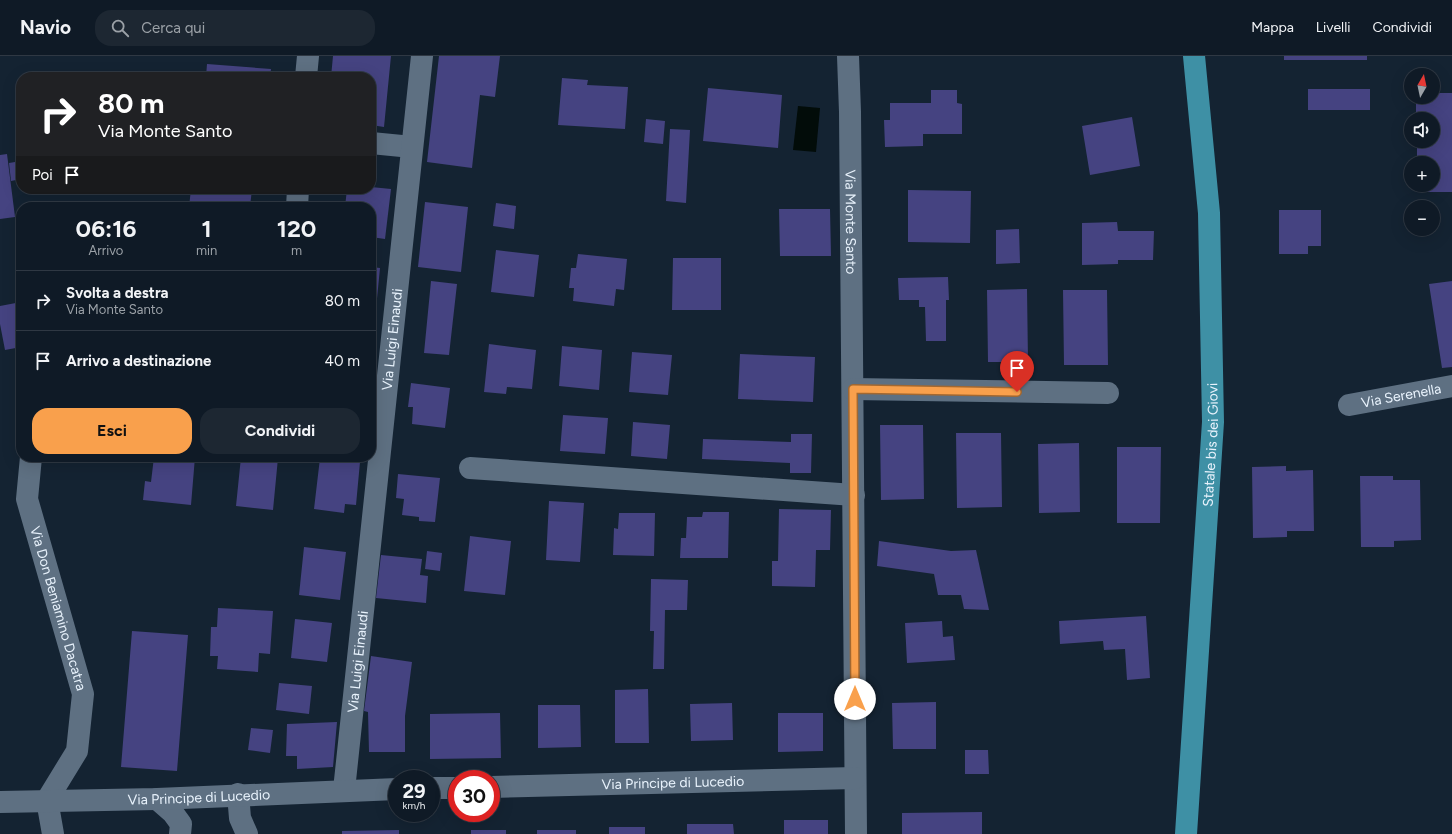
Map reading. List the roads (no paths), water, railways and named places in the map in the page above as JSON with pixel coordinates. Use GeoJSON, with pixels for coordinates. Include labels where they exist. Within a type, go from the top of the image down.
{"type":"FeatureCollection","features":[{"type":"Feature","properties":{"kind":"main road","name":"Statale bis dei Giovi"},"geometry":{"type":"LineString","coordinates":[[1186,834],[1213,422],[1209,213],[1194,56]]}},
{"type":"Feature","properties":{"kind":"street"},"geometry":{"type":"LineString","coordinates":[[306,72],[308,56]]}},
{"type":"Feature","properties":{"kind":"street","name":"Via Luigi Einaudi"},"geometry":{"type":"LineString","coordinates":[[344,790],[422,56]]}},
{"type":"Feature","properties":{"kind":"street","name":"Via Monte Santo"},"geometry":{"type":"LineString","coordinates":[[848,56],[853,389],[856,834]]}},
{"type":"Feature","properties":{"kind":"street"},"geometry":{"type":"LineString","coordinates":[[376,144],[412,147]]}},
{"type":"Feature","properties":{"kind":"street","name":"Via Serenella"},"geometry":{"type":"LineString","coordinates":[[1349,404],[1452,386]]}},
{"type":"Feature","properties":{"kind":"street"},"geometry":{"type":"LineString","coordinates":[[853,389],[1108,393]]}},
{"type":"Feature","properties":{"kind":"street","name":"Via Don Beniamino Dacatra"},"geometry":{"type":"LineString","coordinates":[[31,462],[27,499],[83,694],[77,751],[47,800]]}},
{"type":"Feature","properties":{"kind":"street"},"geometry":{"type":"LineString","coordinates":[[470,468],[854,495]]}},
{"type":"Feature","properties":{"kind":"street","name":"Via Principe di Lucedio"},"geometry":{"type":"LineString","coordinates":[[500,787],[855,778]]}},
{"type":"Feature","properties":{"kind":"street","name":"Via Principe di Lucedio"},"geometry":{"type":"LineString","coordinates":[[0,802],[157,799],[238,794],[388,789]]}},
{"type":"Feature","properties":{"kind":"street"},"geometry":{"type":"LineString","coordinates":[[238,794],[240,818],[247,834]]}},
{"type":"Feature","properties":{"kind":"street"},"geometry":{"type":"LineString","coordinates":[[157,799],[173,813],[181,824],[180,834]]}},
{"type":"Feature","properties":{"kind":"street"},"geometry":{"type":"LineString","coordinates":[[47,800],[53,834]]}}]}
